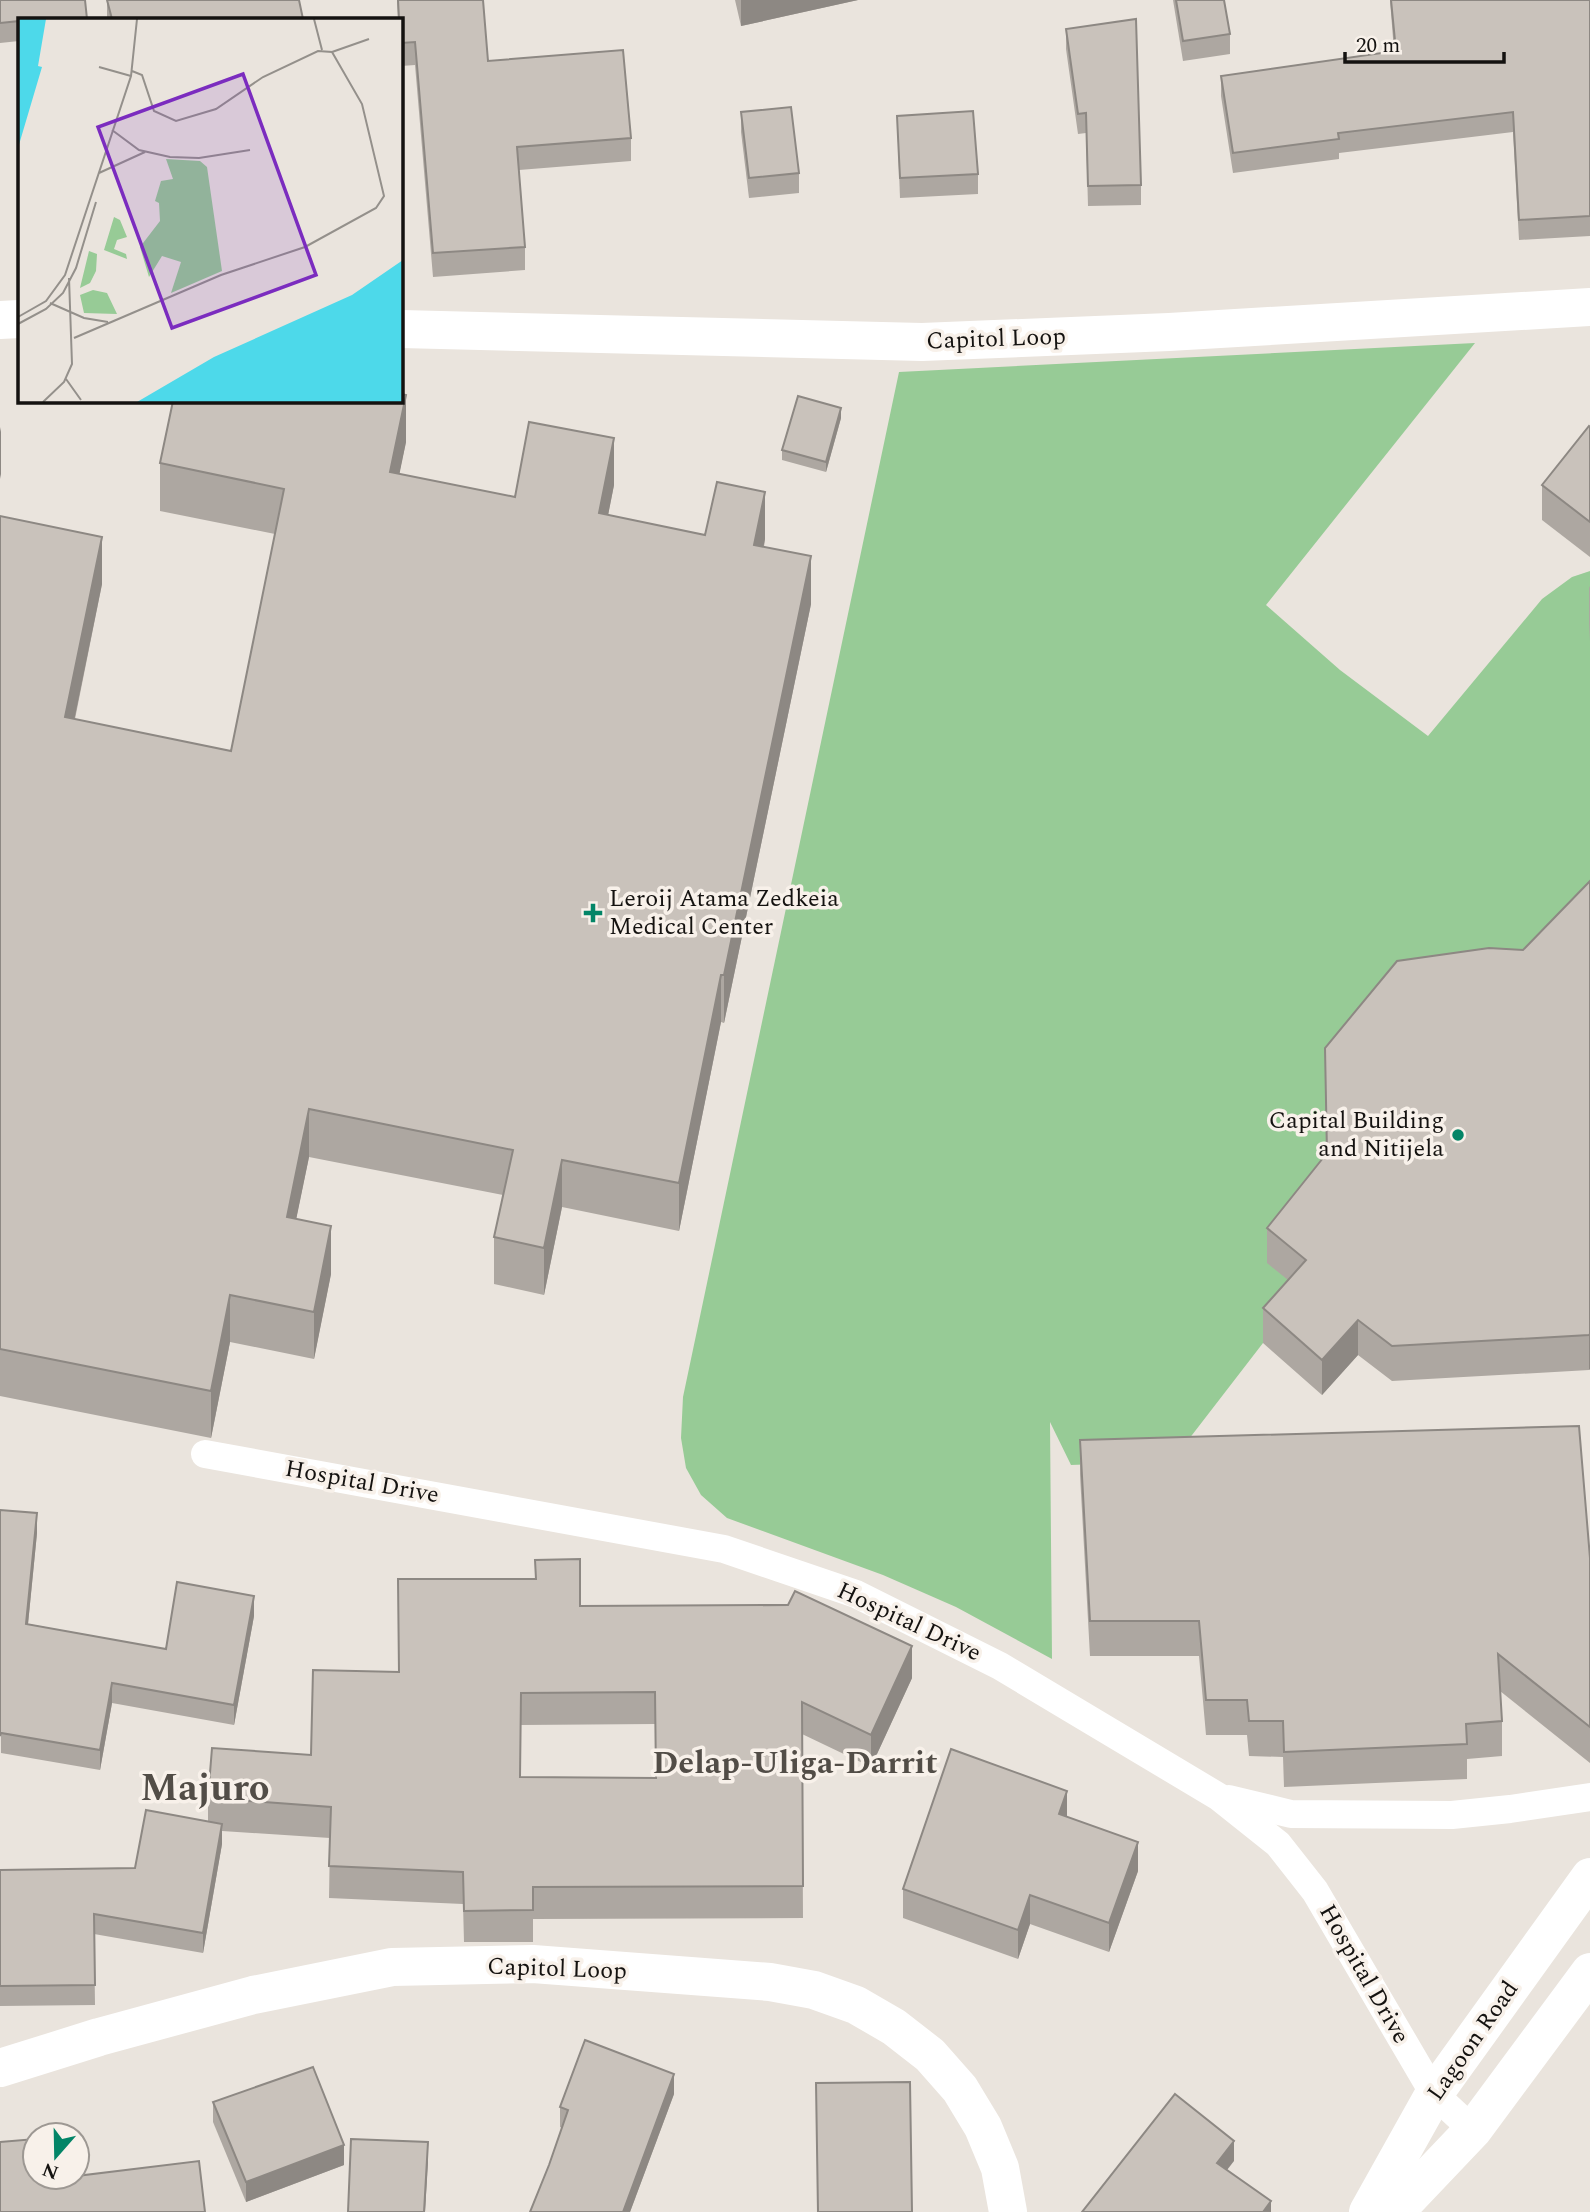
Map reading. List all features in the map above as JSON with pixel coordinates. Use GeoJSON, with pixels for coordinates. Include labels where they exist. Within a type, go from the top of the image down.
{"type":"FeatureCollection","features":[{"type":"Feature","properties":{"kind":"street","name":"Capitol Loop"},"geometry":{"type":"LineString","coordinates":[[402,329],[922,342],[1169,332],[1590,307]]}},
{"type":"Feature","properties":{"kind":"street"},"geometry":{"type":"LineString","coordinates":[[0,320],[18,319]]}},
{"type":"Feature","properties":{"kind":"street","name":"Lagoon Road"},"geometry":{"type":"LineString","coordinates":[[1368,2212],[1434,2094],[1590,1877]]}},
{"type":"Feature","properties":{"kind":"street","name":"Capitol Loop"},"geometry":{"type":"LineString","coordinates":[[0,2068],[99,2037],[253,1995],[392,1968],[533,1964],[770,1982],[814,1990],[856,2005],[894,2027],[930,2055],[960,2089],[984,2127],[1000,2168],[1008,2212]]}},
{"type":"Feature","properties":{"kind":"street","name":"Lagoon Road"},"geometry":{"type":"LineString","coordinates":[[1395,2212],[1473,2130],[1590,1972]]}},
{"type":"Feature","properties":{"kind":"lane","name":"Hospital Drive"},"geometry":{"type":"LineString","coordinates":[[205,1454],[724,1549],[856,1594],[1000,1666],[1219,1797],[1278,1844],[1315,1891],[1434,2094],[1473,2130]]}},
{"type":"Feature","properties":{"kind":"lane"},"geometry":{"type":"LineString","coordinates":[[1219,1797],[1291,1814],[1452,1815],[1510,1810],[1590,1797]]}},
{"type":"Feature","properties":{"kind":"green space"},"geometry":{"type":"Polygon","coordinates":[[[1475,343],[1266,605],[1340,670],[1428,736],[1542,599],[1572,577],[1590,571],[1590,916],[1327,1188],[1306,1295],[1263,1343],[1172,1461],[1071,1465],[1050,1422],[1052,1659],[956,1607],[883,1575],[727,1518],[701,1495],[686,1468],[681,1438],[683,1397],[899,372],[1475,343]]]}},
{"type":"Feature","properties":{"kind":"building"},"geometry":{"type":"Polygon","coordinates":[[[0,0],[85,0],[87,18],[18,18],[18,21],[0,23],[0,0]]]}},
{"type":"Feature","properties":{"kind":"building"},"geometry":{"type":"Polygon","coordinates":[[[107,0],[299,0],[303,18],[112,18],[107,0]]]}},
{"type":"Feature","properties":{"kind":"building"},"geometry":{"type":"Polygon","coordinates":[[[398,0],[483,0],[488,61],[623,50],[631,138],[517,147],[525,247],[433,253],[415,42],[402,43],[402,18],[399,18],[398,0]]]}},
{"type":"Feature","properties":{"kind":"building"},"geometry":{"type":"Polygon","coordinates":[[[1176,0],[1224,0],[1230,34],[1183,41],[1176,0]]]}},
{"type":"Feature","properties":{"kind":"building"},"geometry":{"type":"Polygon","coordinates":[[[1391,0],[1590,0],[1590,216],[1519,220],[1513,112],[1338,133],[1339,139],[1233,153],[1221,76],[1396,51],[1391,0]]]}},
{"type":"Feature","properties":{"kind":"building"},"geometry":{"type":"Polygon","coordinates":[[[1136,19],[1141,185],[1088,186],[1086,113],[1078,114],[1066,29],[1136,19]]]}},
{"type":"Feature","properties":{"kind":"building"},"geometry":{"type":"Polygon","coordinates":[[[791,107],[799,173],[749,178],[741,112],[791,107]]]}},
{"type":"Feature","properties":{"kind":"building"},"geometry":{"type":"Polygon","coordinates":[[[973,111],[978,174],[900,178],[897,116],[973,111]]]}},
{"type":"Feature","properties":{"kind":"building","name":"Leroij Atama Zedkeia Medical Center"},"geometry":{"type":"Polygon","coordinates":[[[402,394],[406,395],[390,472],[515,497],[529,422],[614,438],[599,513],[705,535],[717,482],[765,492],[754,545],[811,556],[679,1183],[562,1160],[544,1248],[494,1237],[513,1150],[309,1109],[287,1217],[331,1226],[314,1312],[230,1295],[211,1391],[0,1349],[0,516],[102,537],[65,717],[231,751],[284,489],[160,463],[173,402],[402,402],[402,394]]]}},
{"type":"Feature","properties":{"kind":"building"},"geometry":{"type":"Polygon","coordinates":[[[798,396],[841,408],[826,462],[782,450],[798,396]]]}},
{"type":"Feature","properties":{"kind":"building"},"geometry":{"type":"Polygon","coordinates":[[[1590,427],[1590,522],[1542,485],[1590,427]]]}},
{"type":"Feature","properties":{"kind":"building","name":"Capital Building and Nitijela"},"geometry":{"type":"Polygon","coordinates":[[[1590,881],[1590,1334],[1392,1346],[1358,1320],[1322,1360],[1263,1308],[1306,1260],[1267,1228],[1327,1153],[1325,1048],[1397,961],[1489,948],[1523,950],[1590,881]]]}},
{"type":"Feature","properties":{"kind":"building"},"geometry":{"type":"Polygon","coordinates":[[[1579,1426],[1590,1558],[1590,1727],[1498,1654],[1502,1721],[1466,1724],[1467,1744],[1284,1752],[1283,1721],[1249,1721],[1247,1700],[1206,1700],[1199,1621],[1090,1621],[1080,1440],[1579,1426]]]}},
{"type":"Feature","properties":{"kind":"building"},"geometry":{"type":"Polygon","coordinates":[[[0,1510],[37,1513],[26,1624],[166,1649],[177,1582],[254,1596],[234,1705],[112,1683],[100,1750],[1,1733],[0,1736],[0,1510]]]}},
{"type":"Feature","properties":{"kind":"building"},"geometry":{"type":"Polygon","coordinates":[[[580,1559],[580,1606],[788,1605],[795,1591],[912,1646],[871,1735],[802,1702],[803,1886],[533,1887],[533,1910],[464,1911],[463,1872],[329,1866],[331,1807],[208,1798],[212,1748],[311,1755],[313,1670],[399,1672],[398,1579],[536,1579],[535,1560],[580,1559]],[[655,1692],[521,1693],[520,1777],[656,1778],[655,1692]]]}},
{"type":"Feature","properties":{"kind":"building"},"geometry":{"type":"Polygon","coordinates":[[[951,1749],[1067,1791],[1059,1814],[1138,1842],[1109,1923],[1030,1895],[1018,1930],[903,1889],[951,1749]]]}},
{"type":"Feature","properties":{"kind":"building"},"geometry":{"type":"Polygon","coordinates":[[[146,1810],[222,1824],[203,1933],[94,1914],[95,1985],[0,1986],[0,1870],[135,1868],[146,1810]]]}},
{"type":"Feature","properties":{"kind":"building"},"geometry":{"type":"Polygon","coordinates":[[[585,2040],[674,2074],[623,2212],[530,2212],[568,2110],[560,2107],[585,2040]]]}},
{"type":"Feature","properties":{"kind":"building"},"geometry":{"type":"Polygon","coordinates":[[[313,2067],[344,2145],[246,2182],[213,2102],[313,2067]]]}},
{"type":"Feature","properties":{"kind":"building"},"geometry":{"type":"Polygon","coordinates":[[[910,2082],[912,2212],[818,2212],[816,2083],[910,2082]]]}},
{"type":"Feature","properties":{"kind":"building"},"geometry":{"type":"Polygon","coordinates":[[[1175,2094],[1234,2141],[1217,2163],[1271,2201],[1263,2212],[1082,2212],[1175,2094]]]}},
{"type":"Feature","properties":{"kind":"building"},"geometry":{"type":"Polygon","coordinates":[[[351,2139],[428,2142],[424,2212],[348,2212],[351,2139]]]}},
{"type":"Feature","properties":{"kind":"building"},"geometry":{"type":"Polygon","coordinates":[[[21,2140],[21,2191],[91,2191],[91,2174],[199,2161],[205,2212],[0,2212],[0,2142],[21,2140]]]}},
{"type":"Feature","properties":{"kind":"place","name":"Leroij Atama Zedkeia Medical Center"},"geometry":{"type":"Point","coordinates":[593,913]}},
{"type":"Feature","properties":{"kind":"place","name":"Capital Building and Nitijela"},"geometry":{"type":"Point","coordinates":[1458,1135]}},
{"type":"Feature","properties":{"kind":"district","name":"Delap-Uliga-Darrit"},"geometry":{"type":"Point","coordinates":[795,1763]}},
{"type":"Feature","properties":{"kind":"district","name":"Majuro"},"geometry":{"type":"Point","coordinates":[205,1789]}}]}
